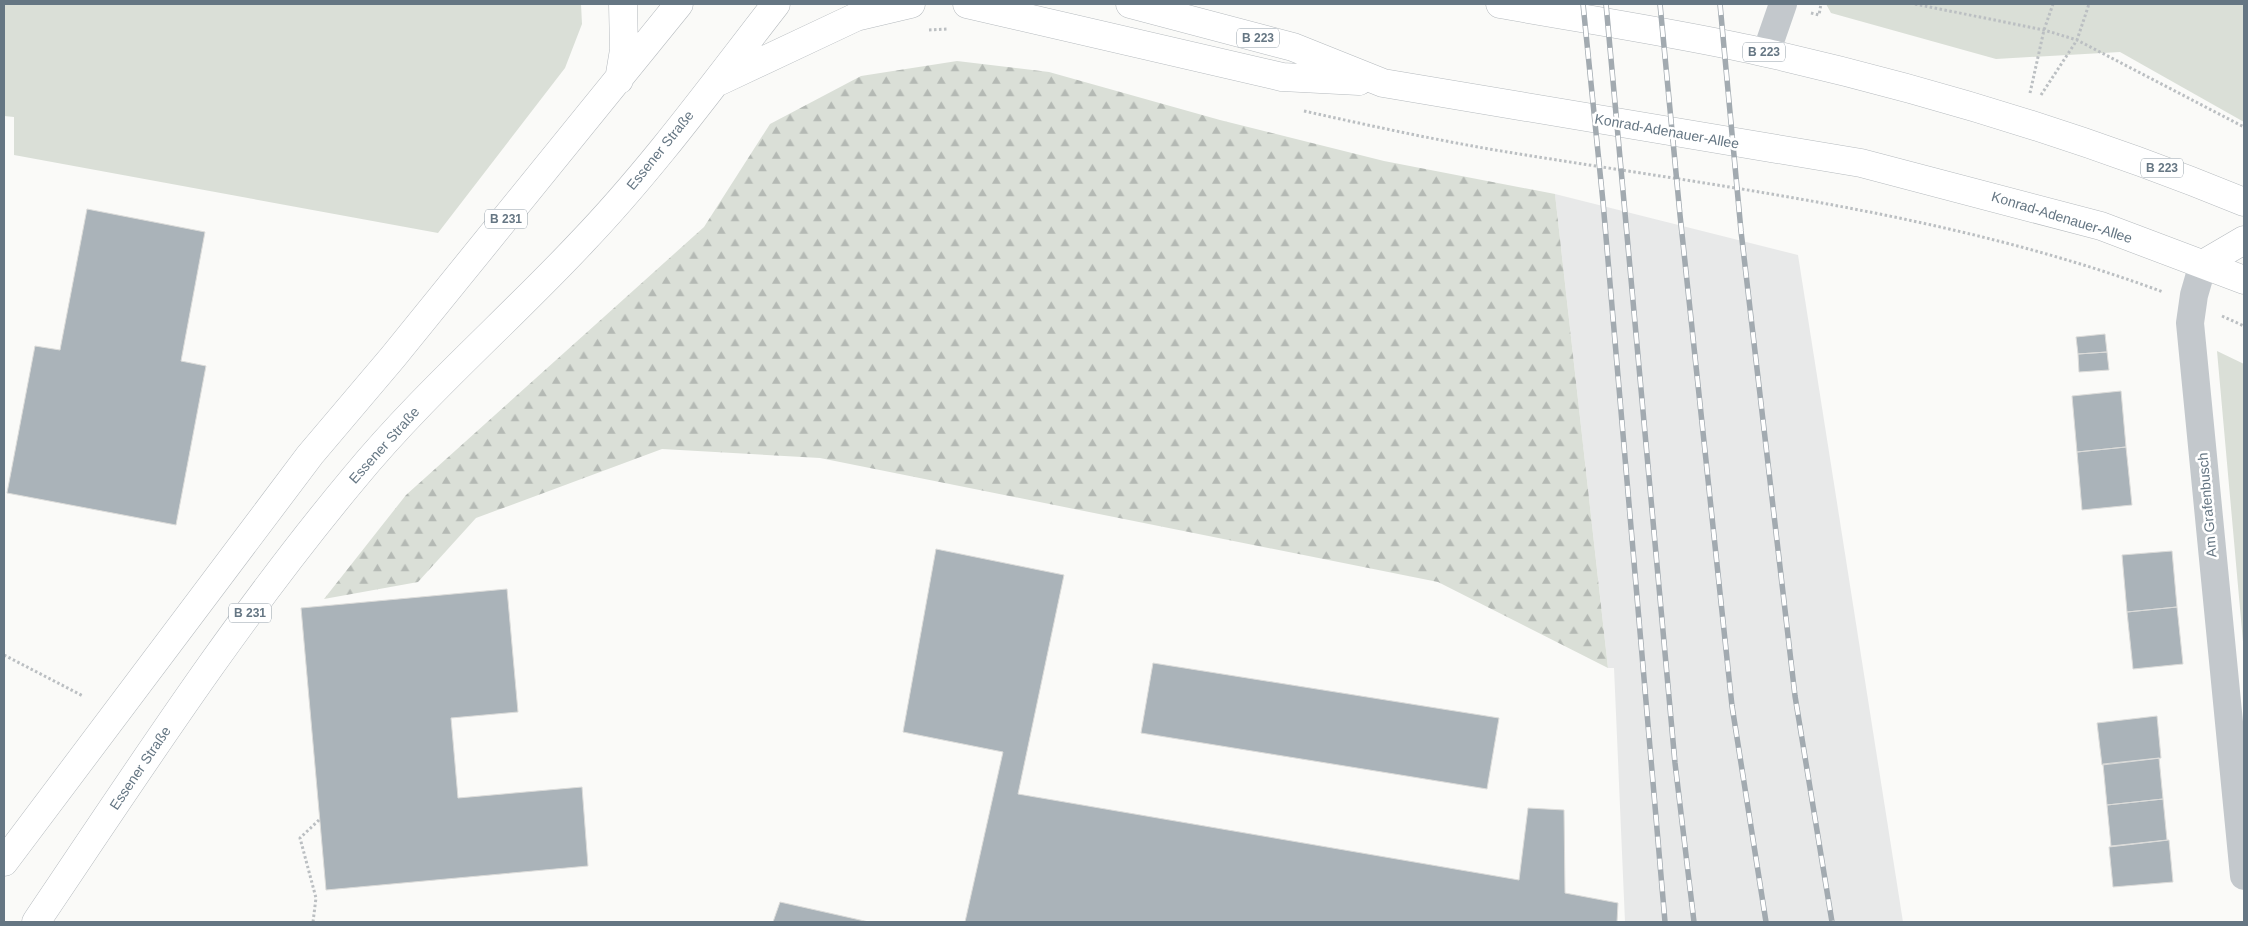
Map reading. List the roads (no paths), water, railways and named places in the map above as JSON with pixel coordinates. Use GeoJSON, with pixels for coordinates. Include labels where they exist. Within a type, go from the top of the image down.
{"type":"FeatureCollection","features":[{"type":"Feature","properties":{"kind":"main road"},"geometry":{"type":"LineString","coordinates":[[618,82],[624,50],[623,4]]}},
{"type":"Feature","properties":{"kind":"main road","name":"B 231"},"geometry":{"type":"LineString","coordinates":[[4,862],[310,455],[393,357],[618,82],[679,4]]}},
{"type":"Feature","properties":{"kind":"main road","name":"Essener Straße"},"geometry":{"type":"LineString","coordinates":[[36,922],[213,662],[354,478],[405,420],[583,242],[651,163],[776,4]]}},
{"type":"Feature","properties":{"kind":"main road"},"geometry":{"type":"LineString","coordinates":[[714,83],[856,17],[911,4]]}},
{"type":"Feature","properties":{"kind":"main road"},"geometry":{"type":"LineString","coordinates":[[967,4],[1282,77],[1383,83]]}},
{"type":"Feature","properties":{"kind":"main road","name":"Konrad-Adenauer-Allee"},"geometry":{"type":"LineString","coordinates":[[1130,4],[1293,48],[1383,83],[1861,163],[2101,226],[2244,280]]}},
{"type":"Feature","properties":{"kind":"main road","name":"B 223"},"geometry":{"type":"LineString","coordinates":[[1500,4],[1766,53],[1926,93],[2159,167],[2244,202]]}},
{"type":"Feature","properties":{"kind":"main road"},"geometry":{"type":"LineString","coordinates":[[2203,264],[2244,240]]}},
{"type":"Feature","properties":{"kind":"street"},"geometry":{"type":"LineString","coordinates":[[1766,53],[1783,4]]}},
{"type":"Feature","properties":{"kind":"street","name":"Am Grafenbusch"},"geometry":{"type":"LineString","coordinates":[[2203,264],[2190,323],[2238,749],[2244,876]]}},
{"type":"Feature","properties":{"kind":"railway"},"geometry":{"type":"LineString","coordinates":[[1583,4],[1603,202],[1665,922]]}},
{"type":"Feature","properties":{"kind":"railway"},"geometry":{"type":"LineString","coordinates":[[1606,4],[1675,763],[1694,922]]}},
{"type":"Feature","properties":{"kind":"railway"},"geometry":{"type":"LineString","coordinates":[[1660,4],[1680,215],[1732,706],[1766,922]]}},
{"type":"Feature","properties":{"kind":"railway"},"geometry":{"type":"LineString","coordinates":[[1720,4],[1741,231],[1795,696],[1832,922]]}}]}
